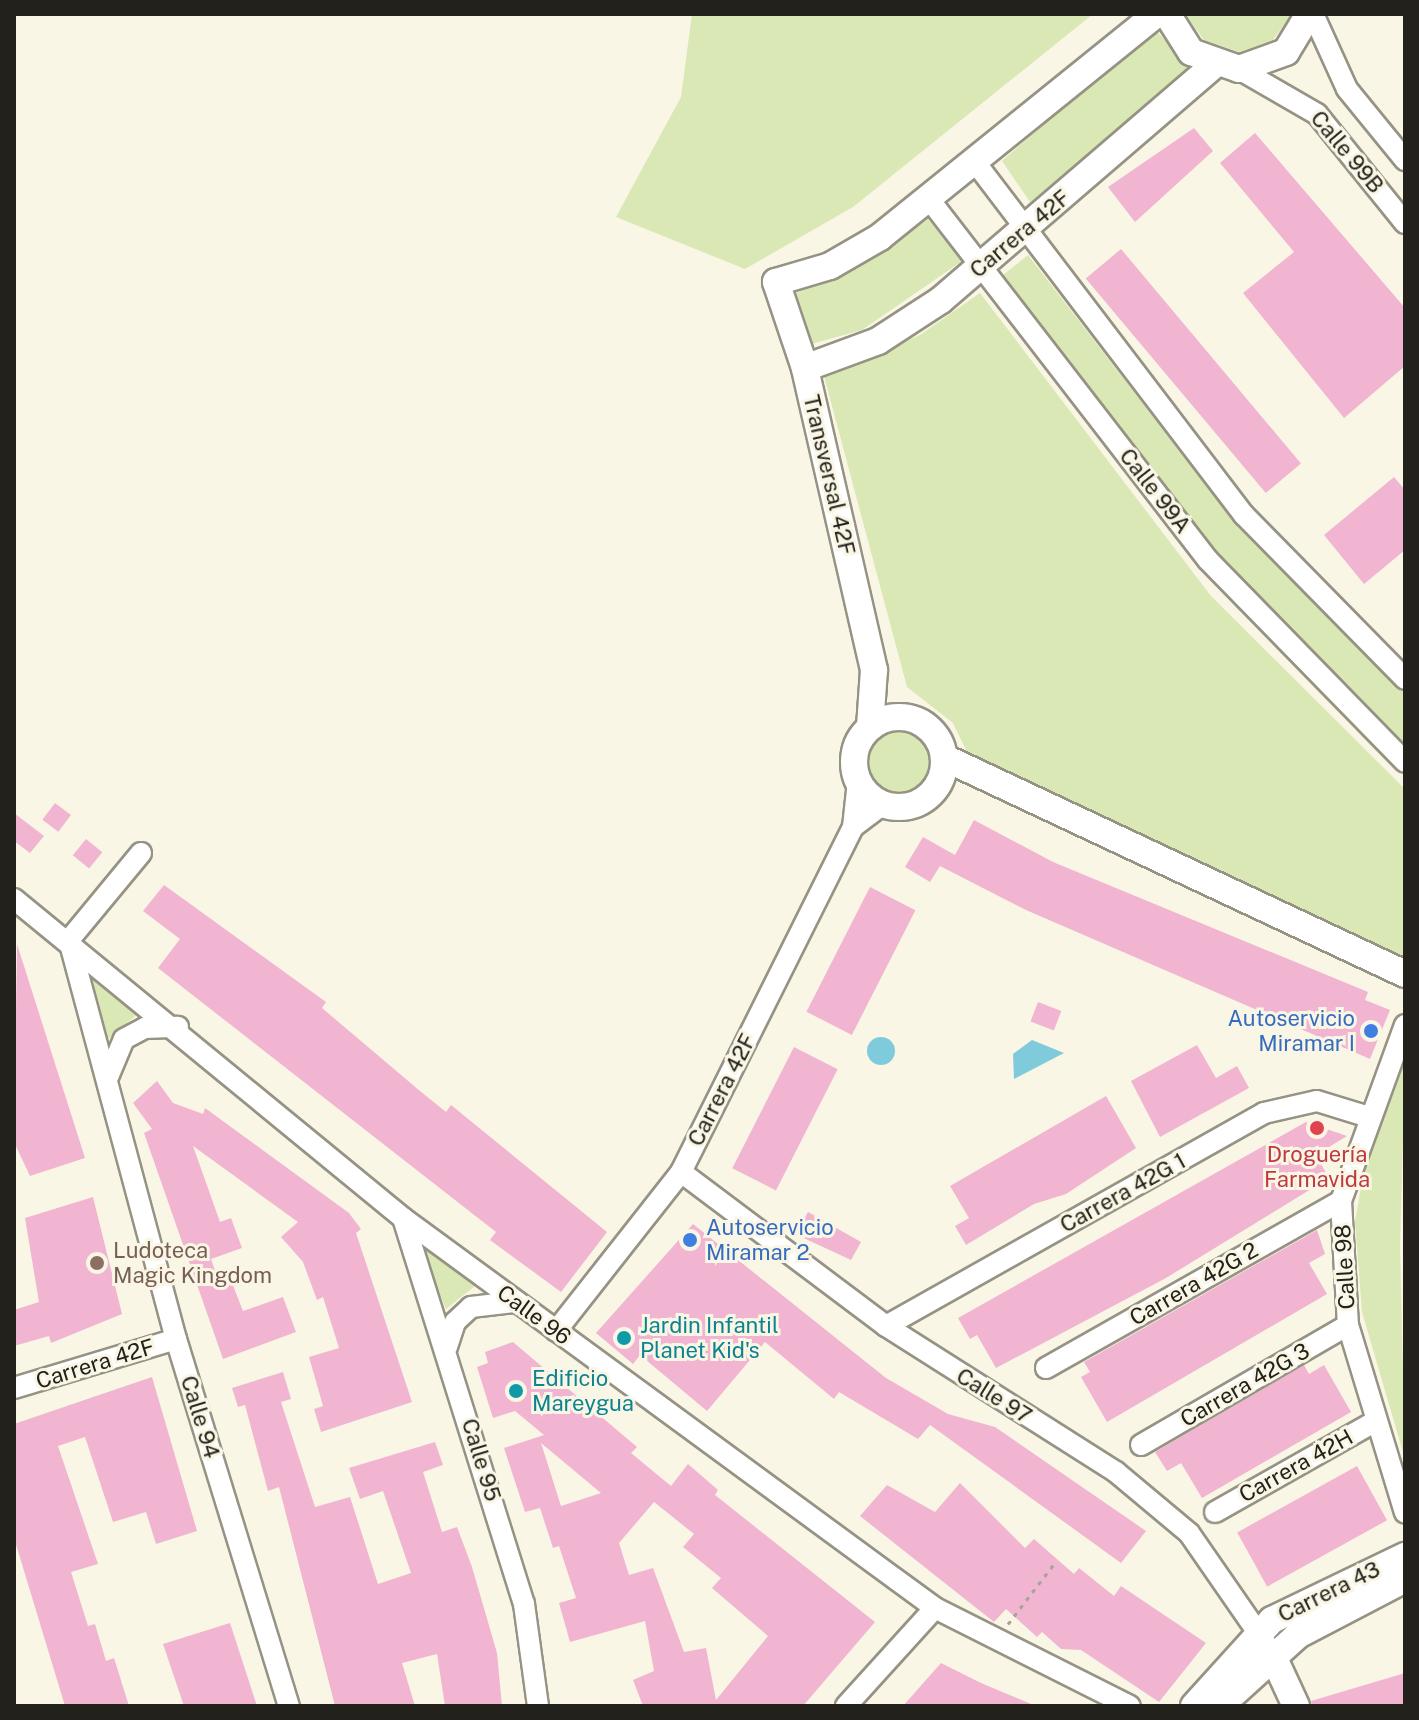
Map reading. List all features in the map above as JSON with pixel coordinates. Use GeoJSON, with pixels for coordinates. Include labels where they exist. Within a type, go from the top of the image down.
{"type":"FeatureCollection","features":[{"type":"Feature","properties":{"kind":"street"},"geometry":{"type":"LineString","coordinates":[[929,199],[1156,14]]}},
{"type":"Feature","properties":{"kind":"street"},"geometry":{"type":"LineString","coordinates":[[1167,14],[1191,52],[1226,67],[1286,52],[1311,14]]}},
{"type":"Feature","properties":{"kind":"street","name":"Calle 99B"},"geometry":{"type":"LineString","coordinates":[[1311,14],[1347,89],[1405,160]]}},
{"type":"Feature","properties":{"kind":"street","name":"Calle 99B"},"geometry":{"type":"LineString","coordinates":[[1226,67],[1317,114],[1405,223]]}},
{"type":"Feature","properties":{"kind":"street","name":"Carrera 42F"},"geometry":{"type":"LineString","coordinates":[[805,368],[900,328],[981,268],[1226,67]]}},
{"type":"Feature","properties":{"kind":"street"},"geometry":{"type":"LineString","coordinates":[[975,162],[1244,515],[1405,679]]}},
{"type":"Feature","properties":{"kind":"street","name":"Calle 99A"},"geometry":{"type":"LineString","coordinates":[[929,199],[1208,560],[1405,762]]}},
{"type":"Feature","properties":{"kind":"street","name":"Transversal 42F"},"geometry":{"type":"LineString","coordinates":[[870,727],[874,670],[805,368],[776,282],[830,266],[929,199]]}},
{"type":"Feature","properties":{"kind":"street","name":"Transversal 42F"},"geometry":{"type":"LineString","coordinates":[[874,670],[907,717]]}},
{"type":"Feature","properties":{"kind":"street"},"geometry":{"type":"LineString","coordinates":[[907,717],[934,733],[942,769],[914,804],[883,804],[858,781],[855,752],[870,727],[907,717]]}},
{"type":"Feature","properties":{"kind":"street"},"geometry":{"type":"LineString","coordinates":[[942,769],[969,771],[1405,974]]}},
{"type":"Feature","properties":{"kind":"street","name":"Carrera 42F"},"geometry":{"type":"LineString","coordinates":[[556,1331],[681,1172],[853,827],[858,781]]}},
{"type":"Feature","properties":{"kind":"street","name":"Carrera 42F"},"geometry":{"type":"LineString","coordinates":[[853,827],[883,804]]}},
{"type":"Feature","properties":{"kind":"street"},"geometry":{"type":"LineString","coordinates":[[69,940],[141,853]]}},
{"type":"Feature","properties":{"kind":"street","name":"Calle 96"},"geometry":{"type":"LineString","coordinates":[[14,899],[178,1027],[403,1218],[935,1608],[1130,1706]]}},
{"type":"Feature","properties":{"kind":"street","name":"Calle 94"},"geometry":{"type":"LineString","coordinates":[[69,940],[176,1339],[289,1706]]}},
{"type":"Feature","properties":{"kind":"street","name":"Calle 98"},"geometry":{"type":"LineString","coordinates":[[1405,1025],[1341,1201],[1348,1325],[1405,1513]]}},
{"type":"Feature","properties":{"kind":"street"},"geometry":{"type":"LineString","coordinates":[[107,1081],[124,1039],[145,1028],[178,1027]]}},
{"type":"Feature","properties":{"kind":"street","name":"Carrera 42G 1"},"geometry":{"type":"LineString","coordinates":[[886,1326],[1264,1113],[1317,1101],[1369,1117]]}},
{"type":"Feature","properties":{"kind":"street","name":"Calle 97"},"geometry":{"type":"LineString","coordinates":[[681,1172],[886,1326],[1116,1472],[1189,1533],[1259,1629],[1272,1654]]}},
{"type":"Feature","properties":{"kind":"street","name":"Carrera 42G 2"},"geometry":{"type":"LineString","coordinates":[[1046,1368],[1341,1201]]}},
{"type":"Feature","properties":{"kind":"street","name":"Calle 95"},"geometry":{"type":"LineString","coordinates":[[403,1218],[447,1347],[524,1604],[538,1706]]}},
{"type":"Feature","properties":{"kind":"street"},"geometry":{"type":"LineString","coordinates":[[447,1347],[455,1322],[471,1307],[515,1302]]}},
{"type":"Feature","properties":{"kind":"street","name":"Carrera 42G 3"},"geometry":{"type":"LineString","coordinates":[[1141,1445],[1348,1325]]}},
{"type":"Feature","properties":{"kind":"street","name":"Carrera 42F"},"geometry":{"type":"LineString","coordinates":[[14,1388],[176,1339]]}},
{"type":"Feature","properties":{"kind":"street","name":"Carrera 42H"},"geometry":{"type":"LineString","coordinates":[[1215,1512],[1376,1421]]}},
{"type":"Feature","properties":{"kind":"street","name":"Carrera 43"},"geometry":{"type":"LineString","coordinates":[[1194,1706],[1259,1629],[1405,1556]]}},
{"type":"Feature","properties":{"kind":"street","name":"Carrera 43"},"geometry":{"type":"LineString","coordinates":[[1220,1706],[1272,1654],[1405,1579]]}},
{"type":"Feature","properties":{"kind":"street"},"geometry":{"type":"LineString","coordinates":[[846,1706],[935,1608]]}},
{"type":"Feature","properties":{"kind":"street"},"geometry":{"type":"LineString","coordinates":[[1272,1654],[1296,1706]]}},
{"type":"Feature","properties":{"kind":"path"},"geometry":{"type":"LineString","coordinates":[[997,1641],[1054,1564]]}},
{"type":"Feature","properties":{"kind":"green space"},"geometry":{"type":"Polygon","coordinates":[[[692,14],[1093,14],[853,207],[745,269],[616,217],[681,97],[692,14]]]}},
{"type":"Feature","properties":{"kind":"green space"},"geometry":{"type":"Polygon","coordinates":[[[1185,14],[1292,14],[1273,40],[1239,52],[1204,40],[1185,14]]]}},
{"type":"Feature","properties":{"kind":"green space"},"geometry":{"type":"Polygon","coordinates":[[[1154,28],[1190,68],[1044,199],[1030,202],[1002,161],[1154,28]]]}},
{"type":"Feature","properties":{"kind":"green space"},"geometry":{"type":"Polygon","coordinates":[[[927,218],[962,261],[862,330],[808,345],[796,293],[879,255],[927,218]]]}},
{"type":"Feature","properties":{"kind":"green space"},"geometry":{"type":"Polygon","coordinates":[[[1028,255],[1239,528],[1405,694],[1405,749],[1213,553],[1002,276],[1028,255]]]}},
{"type":"Feature","properties":{"kind":"green space"},"geometry":{"type":"Polygon","coordinates":[[[980,293],[1211,596],[1405,789],[1405,958],[976,771],[953,723],[907,687],[824,376],[920,335],[980,293]]]}},
{"type":"Feature","properties":{"kind":"green space"},"geometry":{"type":"Polygon","coordinates":[[[899,721],[914,724],[927,733],[936,746],[939,761],[936,776],[927,789],[914,798],[899,801],[884,798],[871,789],[862,776],[859,761],[862,746],[871,733],[884,724],[899,721]]]}},
{"type":"Feature","properties":{"kind":"green space"},"geometry":{"type":"Polygon","coordinates":[[[85,963],[141,1011],[107,1040],[85,963]]]}},
{"type":"Feature","properties":{"kind":"green space"},"geometry":{"type":"Polygon","coordinates":[[[1405,1062],[1400,1246],[1405,1459],[1362,1312],[1355,1221],[1368,1149],[1405,1062]]]}},
{"type":"Feature","properties":{"kind":"green space"},"geometry":{"type":"Polygon","coordinates":[[[418,1241],[480,1282],[446,1309],[418,1241]]]}},
{"type":"Feature","properties":{"kind":"water"},"geometry":{"type":"Polygon","coordinates":[[[881,1037],[891,1041],[895,1051],[891,1061],[881,1065],[871,1061],[867,1051],[871,1041],[881,1037]]]}},
{"type":"Feature","properties":{"kind":"water"},"geometry":{"type":"Polygon","coordinates":[[[1032,1040],[1064,1053],[1014,1079],[1013,1054],[1032,1040]]]}},
{"type":"Feature","properties":{"kind":"building"},"geometry":{"type":"Polygon","coordinates":[[[1194,128],[1213,151],[1135,222],[1108,187],[1194,128]]]}},
{"type":"Feature","properties":{"kind":"building"},"geometry":{"type":"Polygon","coordinates":[[[1255,133],[1405,308],[1405,366],[1344,418],[1243,293],[1294,252],[1220,163],[1255,133]]]}},
{"type":"Feature","properties":{"kind":"building"},"geometry":{"type":"Polygon","coordinates":[[[1121,249],[1301,463],[1266,493],[1086,279],[1121,249]]]}},
{"type":"Feature","properties":{"kind":"building"},"geometry":{"type":"Polygon","coordinates":[[[1394,477],[1405,490],[1405,550],[1364,584],[1324,535],[1394,477]]]}},
{"type":"Feature","properties":{"kind":"building"},"geometry":{"type":"Polygon","coordinates":[[[55,803],[71,815],[58,832],[42,820],[55,803]]]}},
{"type":"Feature","properties":{"kind":"building"},"geometry":{"type":"Polygon","coordinates":[[[14,813],[44,836],[30,853],[14,841],[14,813]]]}},
{"type":"Feature","properties":{"kind":"building"},"geometry":{"type":"Polygon","coordinates":[[[974,820],[1053,862],[1368,992],[1365,1000],[1390,1010],[1370,1059],[1026,910],[940,866],[930,882],[905,867],[923,837],[955,855],[974,820]]]}},
{"type":"Feature","properties":{"kind":"building"},"geometry":{"type":"Polygon","coordinates":[[[86,839],[102,852],[89,869],[73,855],[86,839]]]}},
{"type":"Feature","properties":{"kind":"building"},"geometry":{"type":"Polygon","coordinates":[[[164,885],[326,1002],[322,1008],[420,1091],[446,1112],[451,1105],[607,1232],[561,1292],[490,1240],[496,1232],[158,968],[180,939],[143,911],[164,885]]]}},
{"type":"Feature","properties":{"kind":"building"},"geometry":{"type":"Polygon","coordinates":[[[870,887],[915,910],[852,1035],[806,1012],[870,887]]]}},
{"type":"Feature","properties":{"kind":"building"},"geometry":{"type":"Polygon","coordinates":[[[17,944],[85,1158],[30,1176],[14,1142],[17,944]]]}},
{"type":"Feature","properties":{"kind":"building"},"geometry":{"type":"Polygon","coordinates":[[[1038,1002],[1061,1011],[1054,1031],[1030,1022],[1038,1002]]]}},
{"type":"Feature","properties":{"kind":"building"},"geometry":{"type":"Polygon","coordinates":[[[1197,1045],[1216,1078],[1237,1066],[1249,1088],[1160,1137],[1131,1081],[1197,1045]]]}},
{"type":"Feature","properties":{"kind":"building"},"geometry":{"type":"Polygon","coordinates":[[[794,1047],[838,1069],[776,1190],[732,1168],[794,1047]]]}},
{"type":"Feature","properties":{"kind":"building"},"geometry":{"type":"Polygon","coordinates":[[[157,1081],[173,1103],[203,1114],[205,1108],[349,1213],[361,1229],[356,1233],[412,1402],[321,1432],[314,1409],[323,1406],[309,1357],[339,1348],[323,1297],[317,1300],[303,1262],[281,1237],[298,1222],[193,1146],[220,1222],[231,1218],[242,1248],[211,1259],[221,1288],[232,1283],[243,1311],[283,1297],[296,1332],[223,1359],[144,1133],[152,1129],[133,1103],[157,1081]]]}},
{"type":"Feature","properties":{"kind":"building"},"geometry":{"type":"Polygon","coordinates":[[[1106,1096],[1136,1148],[1066,1194],[1034,1204],[966,1245],[955,1226],[969,1218],[950,1186],[1106,1096]]]}},
{"type":"Feature","properties":{"kind":"building"},"geometry":{"type":"Polygon","coordinates":[[[1306,1122],[1347,1136],[1316,1155],[1329,1178],[1166,1278],[996,1368],[977,1335],[970,1339],[958,1318],[1306,1122]]]}},
{"type":"Feature","properties":{"kind":"building"},"geometry":{"type":"Polygon","coordinates":[[[93,1197],[122,1314],[51,1343],[49,1336],[14,1346],[14,1310],[39,1302],[25,1218],[93,1197]]]}},
{"type":"Feature","properties":{"kind":"building"},"geometry":{"type":"Polygon","coordinates":[[[808,1212],[861,1242],[851,1260],[795,1234],[808,1212]]]}},
{"type":"Feature","properties":{"kind":"building"},"geometry":{"type":"Polygon","coordinates":[[[693,1224],[886,1378],[948,1414],[995,1427],[1146,1531],[1121,1563],[930,1425],[918,1439],[839,1392],[834,1399],[765,1342],[707,1411],[640,1355],[633,1364],[596,1333],[693,1224]]]}},
{"type":"Feature","properties":{"kind":"building"},"geometry":{"type":"Polygon","coordinates":[[[1317,1230],[1325,1254],[1309,1263],[1327,1294],[1107,1422],[1081,1377],[1090,1372],[1084,1362],[1317,1230]]]}},
{"type":"Feature","properties":{"kind":"building"},"geometry":{"type":"Polygon","coordinates":[[[513,1342],[637,1447],[631,1453],[671,1486],[688,1464],[718,1490],[715,1495],[875,1622],[803,1706],[643,1706],[633,1680],[654,1671],[645,1621],[570,1642],[559,1603],[576,1598],[559,1546],[553,1548],[540,1508],[525,1512],[504,1448],[544,1435],[515,1411],[493,1418],[477,1367],[488,1363],[485,1352],[513,1342]],[[541,1443],[561,1506],[601,1493],[541,1443]],[[654,1502],[619,1543],[629,1575],[653,1568],[684,1652],[706,1648],[716,1700],[768,1636],[712,1588],[721,1578],[683,1547],[694,1534],[654,1502]]]}},
{"type":"Feature","properties":{"kind":"building"},"geometry":{"type":"Polygon","coordinates":[[[1304,1365],[1309,1374],[1324,1365],[1351,1412],[1202,1498],[1181,1463],[1167,1471],[1155,1452],[1304,1365]]]}},
{"type":"Feature","properties":{"kind":"building"},"geometry":{"type":"Polygon","coordinates":[[[283,1372],[291,1399],[281,1402],[315,1507],[350,1497],[378,1584],[411,1573],[383,1491],[360,1499],[349,1468],[435,1442],[443,1465],[423,1472],[442,1532],[457,1527],[472,1567],[497,1653],[502,1706],[445,1706],[437,1654],[402,1663],[415,1706],[335,1706],[279,1487],[268,1491],[245,1405],[238,1407],[232,1388],[283,1372]]]}},
{"type":"Feature","properties":{"kind":"building"},"geometry":{"type":"Polygon","coordinates":[[[152,1377],[197,1531],[156,1544],[146,1512],[113,1522],[85,1437],[58,1446],[98,1564],[71,1572],[88,1626],[95,1624],[106,1661],[114,1658],[129,1706],[65,1706],[14,1538],[14,1424],[152,1377]]]}},
{"type":"Feature","properties":{"kind":"building"},"geometry":{"type":"Polygon","coordinates":[[[1357,1466],[1387,1520],[1267,1587],[1237,1532],[1357,1466]]]}},
{"type":"Feature","properties":{"kind":"building"},"geometry":{"type":"Polygon","coordinates":[[[960,1483],[1025,1548],[1034,1539],[1074,1574],[1079,1568],[1114,1596],[1121,1586],[1206,1643],[1159,1702],[1081,1650],[1061,1649],[1042,1632],[1037,1637],[1006,1609],[994,1622],[860,1516],[887,1485],[935,1512],[960,1483]]]}},
{"type":"Feature","properties":{"kind":"building"},"geometry":{"type":"Polygon","coordinates":[[[230,1623],[257,1706],[184,1706],[163,1644],[230,1623]]]}},
{"type":"Feature","properties":{"kind":"building"},"geometry":{"type":"Polygon","coordinates":[[[941,1663],[981,1683],[1036,1706],[903,1706],[941,1663]]]}},
{"type":"Feature","properties":{"kind":"building"},"geometry":{"type":"Polygon","coordinates":[[[1405,1673],[1405,1706],[1312,1706],[1311,1701],[1405,1673]]]}},
{"type":"Feature","properties":{"kind":"place","name":"Autoservicio Miramar I"},"geometry":{"type":"Point","coordinates":[1371,1031]}},
{"type":"Feature","properties":{"kind":"place","name":"Droguería Farmavida"},"geometry":{"type":"Point","coordinates":[1317,1128]}},
{"type":"Feature","properties":{"kind":"place","name":"Autoservicio Miramar 2"},"geometry":{"type":"Point","coordinates":[690,1240]}},
{"type":"Feature","properties":{"kind":"place","name":"Ludoteca Magic Kingdom"},"geometry":{"type":"Point","coordinates":[97,1263]}},
{"type":"Feature","properties":{"kind":"place","name":"Jardin Infantil Planet Kid's"},"geometry":{"type":"Point","coordinates":[624,1338]}},
{"type":"Feature","properties":{"kind":"place","name":"Edificio Mareygua"},"geometry":{"type":"Point","coordinates":[516,1391]}}]}
